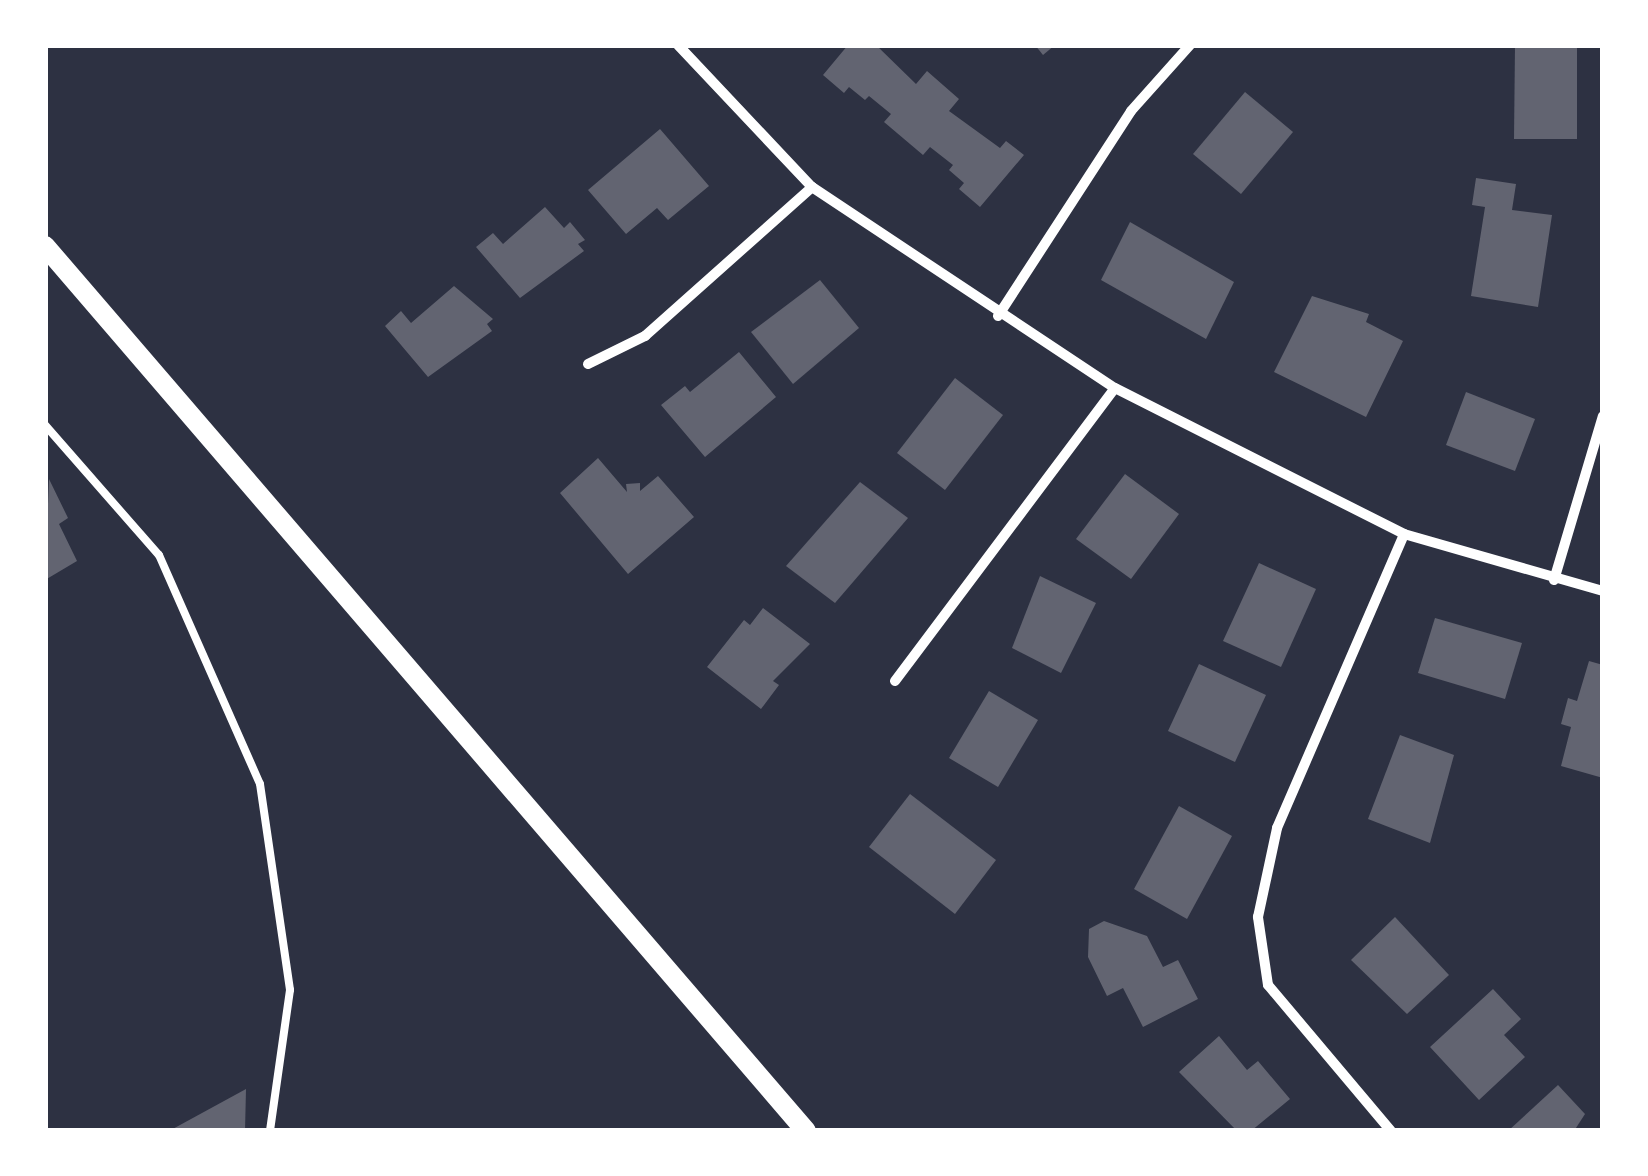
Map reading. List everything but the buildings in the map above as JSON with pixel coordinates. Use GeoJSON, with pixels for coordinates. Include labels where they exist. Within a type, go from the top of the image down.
{"type":"FeatureCollection","features":[{"type":"Feature","properties":{"kind":"main road"},"geometry":{"type":"LineString","coordinates":[[45,246],[806,1131]]}},
{"type":"Feature","properties":{"kind":"street"},"geometry":{"type":"LineString","coordinates":[[678,45],[812,187],[998,316],[1115,388],[1404,534],[1603,592]]}},
{"type":"Feature","properties":{"kind":"street"},"geometry":{"type":"LineString","coordinates":[[998,316],[1130,111],[1190,45]]}},
{"type":"Feature","properties":{"kind":"street"},"geometry":{"type":"LineString","coordinates":[[588,364],[645,336],[812,187]]}},
{"type":"Feature","properties":{"kind":"street"},"geometry":{"type":"LineString","coordinates":[[894,681],[1115,388]]}},
{"type":"Feature","properties":{"kind":"street"},"geometry":{"type":"LineString","coordinates":[[1554,580],[1603,416]]}},
{"type":"Feature","properties":{"kind":"street"},"geometry":{"type":"LineString","coordinates":[[1391,1131],[1268,986],[1258,918],[1277,828],[1404,534]]}},
{"type":"Feature","properties":{"kind":"lane"},"geometry":{"type":"LineString","coordinates":[[45,424],[159,555],[260,784],[290,990],[270,1131]]}}]}
